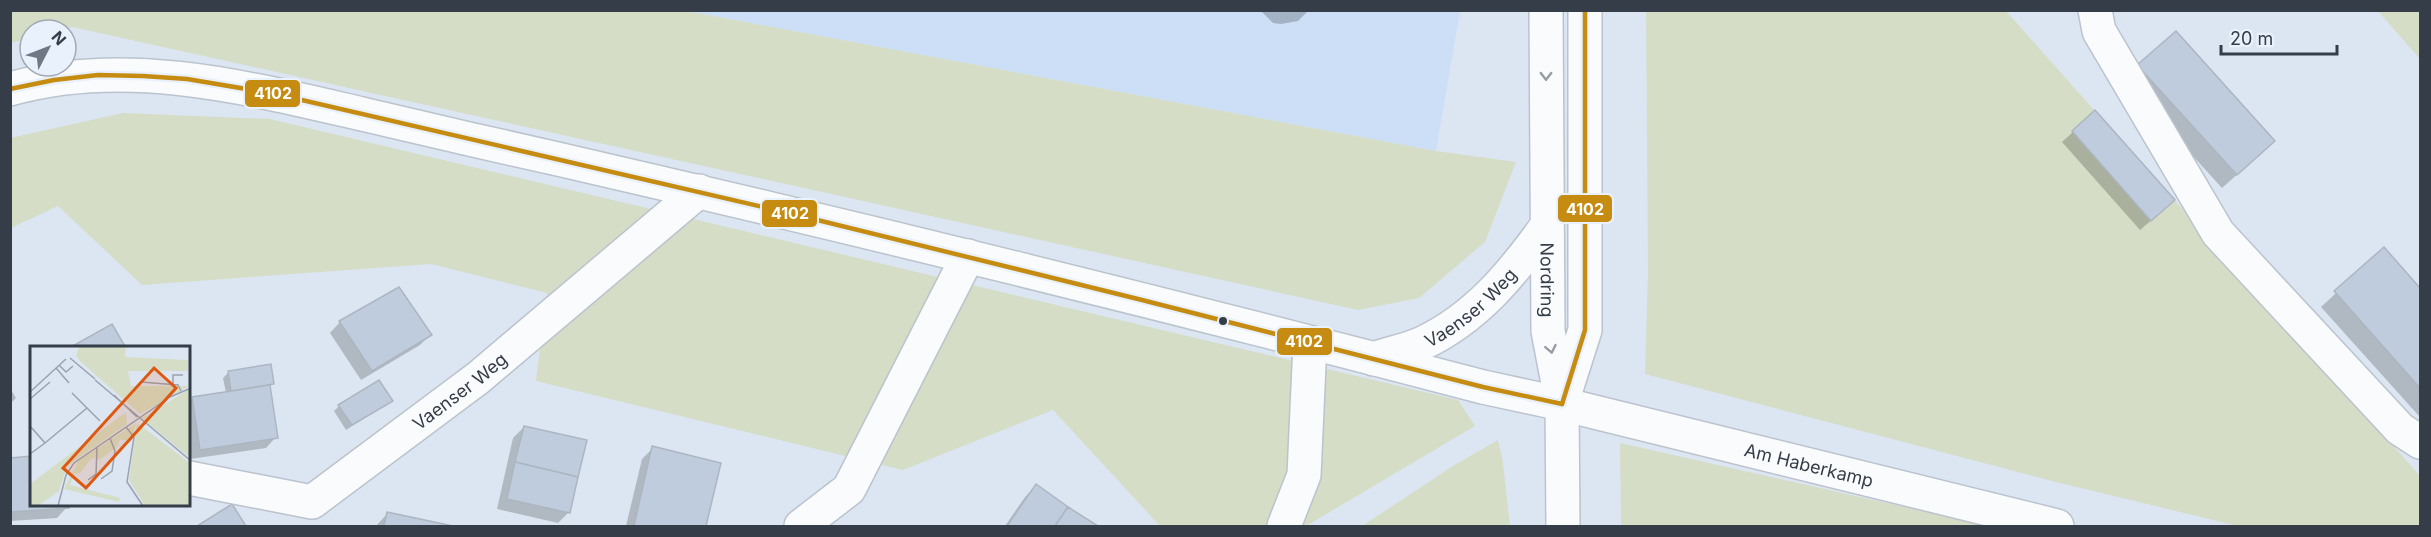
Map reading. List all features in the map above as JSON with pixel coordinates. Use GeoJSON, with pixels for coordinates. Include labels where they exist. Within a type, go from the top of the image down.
{"type":"FeatureCollection","features":[{"type":"Feature","properties":{"kind":"street","name":"Nordring"},"geometry":{"type":"LineString","coordinates":[[1546,10],[1545,227],[1548,331],[1562,404],[1563,526]]}},
{"type":"Feature","properties":{"kind":"street","name":"Nordring"},"geometry":{"type":"LineString","coordinates":[[1562,404],[1585,330],[1585,10]]}},
{"type":"Feature","properties":{"kind":"street"},"geometry":{"type":"LineString","coordinates":[[2095,10],[2098,31],[2218,233],[2400,429],[2421,442]]}},
{"type":"Feature","properties":{"kind":"street","name":"Vaenser Weg"},"geometry":{"type":"LineString","coordinates":[[10,89],[110,74],[192,80],[285,97],[699,191],[968,256],[1483,387],[1562,404]]}},
{"type":"Feature","properties":{"kind":"street","name":"Vaenser Weg"},"geometry":{"type":"LineString","coordinates":[[190,478],[312,502],[478,378],[699,191]]}},
{"type":"Feature","properties":{"kind":"street","name":"Vaenser Weg"},"geometry":{"type":"LineString","coordinates":[[1374,359],[1421,343],[1453,326],[1474,310],[1516,268],[1545,227]]}},
{"type":"Feature","properties":{"kind":"street"},"geometry":{"type":"LineString","coordinates":[[801,526],[849,489],[968,256]]}},
{"type":"Feature","properties":{"kind":"street"},"geometry":{"type":"LineString","coordinates":[[1284,526],[1304,475],[1310,343]]}},
{"type":"Feature","properties":{"kind":"street","name":"Am Haberkamp"},"geometry":{"type":"LineString","coordinates":[[1562,404],[2057,526]]}},
{"type":"Feature","properties":{"kind":"shaded area"},"geometry":{"type":"Polygon","coordinates":[[[687,11],[1460,11],[1436,151],[687,11]]]}},
{"type":"Feature","properties":{"kind":"green space"},"geometry":{"type":"Polygon","coordinates":[[[11,10],[687,11],[1436,151],[1516,162],[1485,242],[1419,298],[1358,310],[78,28],[78,18],[18,18],[18,41],[11,43],[11,10]]]}},
{"type":"Feature","properties":{"kind":"green space"},"geometry":{"type":"Polygon","coordinates":[[[1646,11],[2006,11],[2420,476],[2420,526],[2238,526],[2056,482],[1645,374],[1648,270],[1646,11]]]}},
{"type":"Feature","properties":{"kind":"green space"},"geometry":{"type":"Polygon","coordinates":[[[2378,11],[2420,11],[2420,59],[2378,11]]]}},
{"type":"Feature","properties":{"kind":"green space"},"geometry":{"type":"Polygon","coordinates":[[[123,113],[270,119],[1458,400],[1475,426],[1306,526],[1160,526],[1053,410],[903,470],[536,381],[547,293],[431,264],[142,285],[58,206],[11,228],[10,138],[123,113]]]}},
{"type":"Feature","properties":{"kind":"green space"},"geometry":{"type":"Polygon","coordinates":[[[1498,440],[1510,526],[1362,526],[1453,466],[1498,440]]]}},
{"type":"Feature","properties":{"kind":"green space"},"geometry":{"type":"Polygon","coordinates":[[[1620,443],[1989,526],[1621,526],[1620,443]]]}},
{"type":"Feature","properties":{"kind":"building"},"geometry":{"type":"Polygon","coordinates":[[[2176,31],[2275,141],[2237,175],[2137,65],[2176,31]]]}},
{"type":"Feature","properties":{"kind":"building"},"geometry":{"type":"Polygon","coordinates":[[[2095,110],[2175,200],[2151,221],[2072,131],[2095,110]]]}},
{"type":"Feature","properties":{"kind":"building"},"geometry":{"type":"Polygon","coordinates":[[[2384,247],[2420,288],[2420,388],[2334,291],[2384,247]]]}},
{"type":"Feature","properties":{"kind":"building"},"geometry":{"type":"Polygon","coordinates":[[[399,287],[432,335],[372,371],[339,321],[399,287]]]}},
{"type":"Feature","properties":{"kind":"building"},"geometry":{"type":"Polygon","coordinates":[[[112,324],[125,346],[73,346],[112,324]]]}},
{"type":"Feature","properties":{"kind":"building"},"geometry":{"type":"Polygon","coordinates":[[[271,364],[274,384],[231,391],[228,371],[271,364]]]}},
{"type":"Feature","properties":{"kind":"building"},"geometry":{"type":"Polygon","coordinates":[[[379,380],[393,401],[352,425],[338,405],[379,380]]]}},
{"type":"Feature","properties":{"kind":"building"},"geometry":{"type":"Polygon","coordinates":[[[270,385],[278,438],[200,450],[192,397],[270,385]]]}},
{"type":"Feature","properties":{"kind":"building"},"geometry":{"type":"Polygon","coordinates":[[[524,426],[587,440],[578,477],[515,462],[524,426]]]}},
{"type":"Feature","properties":{"kind":"building"},"geometry":{"type":"Polygon","coordinates":[[[652,446],[721,463],[706,526],[634,526],[652,446]]]}},
{"type":"Feature","properties":{"kind":"building"},"geometry":{"type":"Polygon","coordinates":[[[30,456],[30,507],[69,508],[10,512],[10,458],[30,456]]]}},
{"type":"Feature","properties":{"kind":"building"},"geometry":{"type":"Polygon","coordinates":[[[515,462],[578,477],[570,513],[507,499],[515,462]]]}},
{"type":"Feature","properties":{"kind":"building"},"geometry":{"type":"Polygon","coordinates":[[[1036,484],[1068,507],[1055,526],[1007,526],[1036,484]]]}},
{"type":"Feature","properties":{"kind":"building"},"geometry":{"type":"Polygon","coordinates":[[[232,504],[246,526],[197,526],[232,504]]]}},
{"type":"Feature","properties":{"kind":"building"},"geometry":{"type":"Polygon","coordinates":[[[1068,507],[1098,526],[1055,526],[1068,507]]]}},
{"type":"Feature","properties":{"kind":"building"},"geometry":{"type":"Polygon","coordinates":[[[387,512],[453,526],[384,526],[387,512]]]}},
{"type":"Feature","properties":{"kind":"transit line","name":"4102"},"geometry":{"type":"LineString","coordinates":[[1562,404],[1585,330],[1585,10]]}},
{"type":"Feature","properties":{"kind":"transit line","name":"4102"},"geometry":{"type":"LineString","coordinates":[[10,89],[54,80],[98,75],[187,79],[276,94],[793,214],[1483,387],[1562,404]]}}]}
